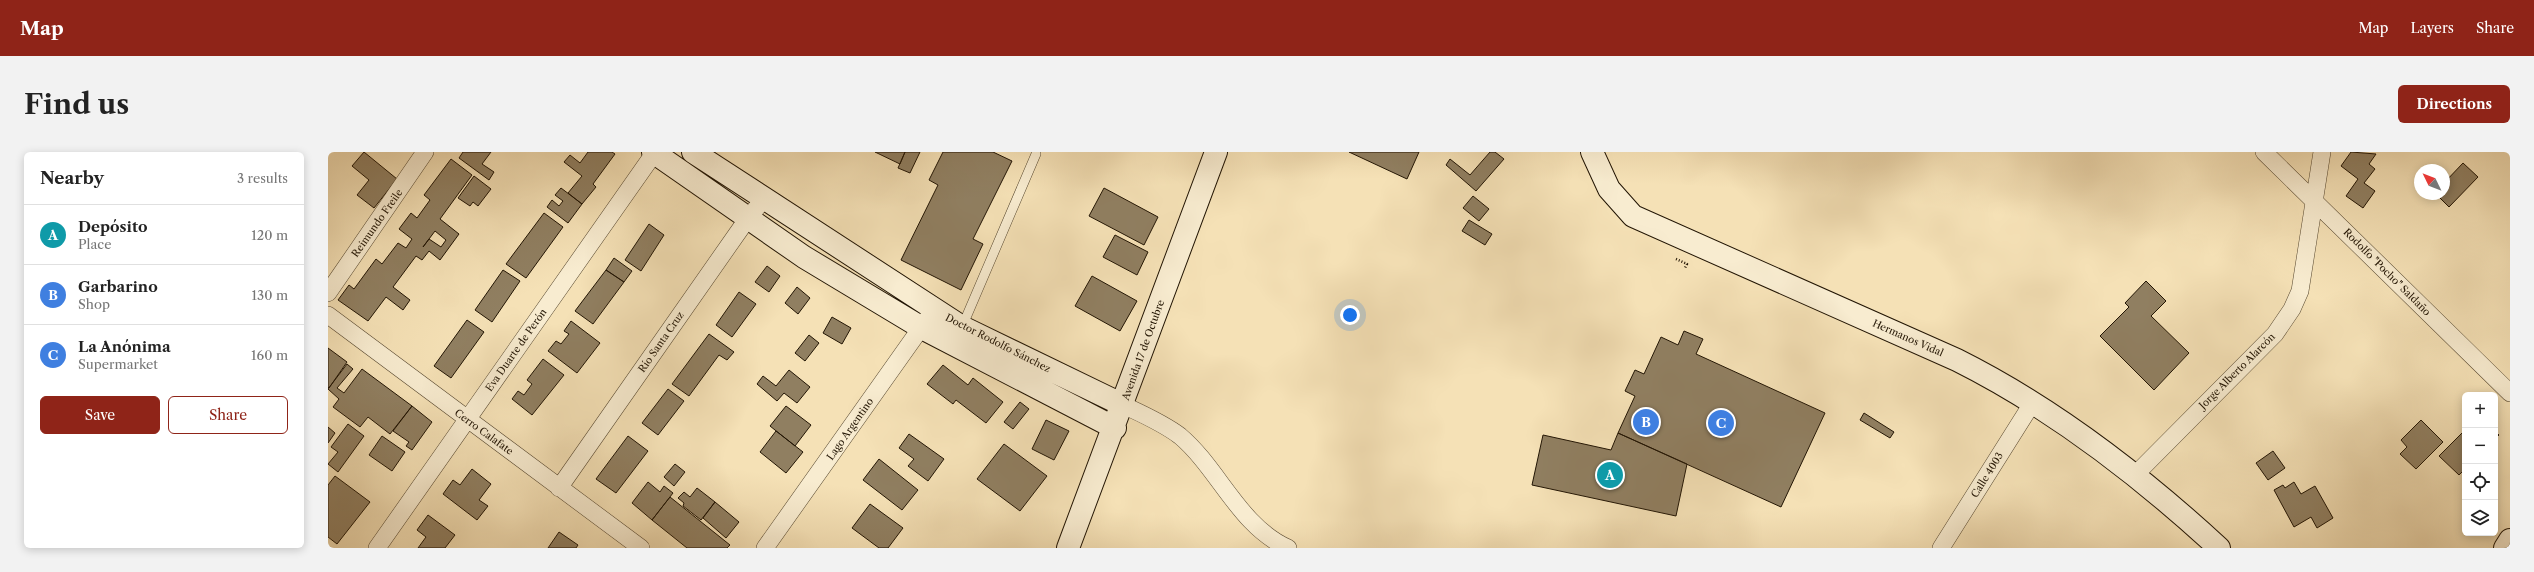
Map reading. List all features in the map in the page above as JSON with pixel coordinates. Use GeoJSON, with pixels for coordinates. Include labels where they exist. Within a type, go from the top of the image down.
{"type":"FeatureCollection","features":[{"type":"Feature","properties":{"kind":"street","name":"Reimundo Freile"},"geometry":{"type":"LineString","coordinates":[[328,293],[425,152]]}},
{"type":"Feature","properties":{"kind":"street"},"geometry":{"type":"LineString","coordinates":[[654,152],[804,257],[922,328],[1115,428]]}},
{"type":"Feature","properties":{"kind":"street","name":"Eva Duarte de Perón"},"geometry":{"type":"LineString","coordinates":[[377,548],[654,152]]}},
{"type":"Feature","properties":{"kind":"street","name":"Doctor Rodolfo Sánchez"},"geometry":{"type":"LineString","coordinates":[[692,152],[962,327],[1123,405],[1180,436],[1254,525],[1277,543],[1288,548]]}},
{"type":"Feature","properties":{"kind":"street","name":"Avenida 17 de Octubre"},"geometry":{"type":"LineString","coordinates":[[1068,548],[1115,428],[1216,152]]}},
{"type":"Feature","properties":{"kind":"street","name":"Hermanos Vidal"},"geometry":{"type":"LineString","coordinates":[[1592,152],[1617,200],[1624,208],[1643,221],[1957,360],[2033,402],[2175,508],[2219,548]]}},
{"type":"Feature","properties":{"kind":"street","name":"Rodolfo \"Pocho\" Saldaño"},"geometry":{"type":"LineString","coordinates":[[2264,152],[2510,393]]}},
{"type":"Feature","properties":{"kind":"street","name":"Jorge Alberto Alarcón"},"geometry":{"type":"LineString","coordinates":[[2134,476],[2275,334],[2292,309],[2300,291],[2313,200],[2322,152]]}},
{"type":"Feature","properties":{"kind":"street","name":"Río Santa Cruz"},"geometry":{"type":"LineString","coordinates":[[559,488],[748,218],[764,199]]}},
{"type":"Feature","properties":{"kind":"street","name":"Lago Argentino"},"geometry":{"type":"LineString","coordinates":[[765,548],[934,310]]}},
{"type":"Feature","properties":{"kind":"street","name":"Cerro Calafate"},"geometry":{"type":"LineString","coordinates":[[328,315],[559,488],[633,546]]}},
{"type":"Feature","properties":{"kind":"street","name":"Calle 4003"},"geometry":{"type":"LineString","coordinates":[[1941,548],[2033,402]]}},
{"type":"Feature","properties":{"kind":"street"},"geometry":{"type":"LineString","coordinates":[[2506,548],[2510,540]]}},
{"type":"Feature","properties":{"kind":"lane"},"geometry":{"type":"LineString","coordinates":[[962,327],[1036,154]]}},
{"type":"Feature","properties":{"kind":"path"},"geometry":{"type":"LineString","coordinates":[[1676,259],[1687,264],[1685,268]]}},
{"type":"Feature","properties":{"kind":"building"},"geometry":{"type":"Polygon","coordinates":[[[364,152],[397,179],[374,208],[357,195],[369,180],[352,166],[364,152]]]}},
{"type":"Feature","properties":{"kind":"building"},"geometry":{"type":"Polygon","coordinates":[[[463,152],[491,152],[482,164],[494,172],[489,180],[459,158],[463,152]]]}},
{"type":"Feature","properties":{"kind":"building"},"geometry":{"type":"Polygon","coordinates":[[[588,152],[612,152],[615,154],[593,184],[596,187],[582,204],[568,193],[582,176],[564,162],[570,155],[580,163],[588,152]]]}},
{"type":"Feature","properties":{"kind":"building"},"geometry":{"type":"Polygon","coordinates":[[[875,152],[905,152],[900,164],[875,152]]]}},
{"type":"Feature","properties":{"kind":"building"},"geometry":{"type":"Polygon","coordinates":[[[905,152],[920,152],[910,173],[898,168],[905,152]]]}},
{"type":"Feature","properties":{"kind":"building"},"geometry":{"type":"Polygon","coordinates":[[[943,152],[993,152],[1012,161],[973,239],[983,244],[961,290],[901,260],[938,185],[929,180],[943,152]]]}},
{"type":"Feature","properties":{"kind":"building"},"geometry":{"type":"Polygon","coordinates":[[[1349,152],[1419,152],[1407,179],[1349,152]]]}},
{"type":"Feature","properties":{"kind":"building"},"geometry":{"type":"Polygon","coordinates":[[[1490,152],[1495,152],[1504,159],[1476,191],[1446,165],[1450,159],[1470,175],[1490,152]]]}},
{"type":"Feature","properties":{"kind":"building"},"geometry":{"type":"Polygon","coordinates":[[[2351,152],[2376,154],[2369,164],[2375,169],[2364,183],[2375,191],[2363,208],[2346,196],[2358,179],[2341,166],[2351,152]]]}},
{"type":"Feature","properties":{"kind":"building"},"geometry":{"type":"Polygon","coordinates":[[[451,159],[472,175],[440,219],[459,234],[440,260],[429,251],[422,260],[416,256],[393,287],[410,300],[403,310],[386,297],[368,321],[338,300],[349,285],[354,289],[376,259],[382,264],[398,243],[406,248],[412,239],[399,229],[411,213],[417,218],[430,200],[424,195],[451,159]],[[435,231],[429,239],[441,247],[446,240],[435,231]]]}},
{"type":"Feature","properties":{"kind":"building"},"geometry":{"type":"Polygon","coordinates":[[[2463,163],[2478,177],[2449,207],[2442,200],[2450,200],[2450,177],[2463,163]]]}},
{"type":"Feature","properties":{"kind":"building"},"geometry":{"type":"Polygon","coordinates":[[[474,176],[491,189],[478,206],[473,202],[470,206],[458,198],[474,176]]]}},
{"type":"Feature","properties":{"kind":"building"},"geometry":{"type":"Polygon","coordinates":[[[561,188],[582,204],[568,223],[547,207],[552,200],[559,206],[563,201],[555,195],[561,188]]]}},
{"type":"Feature","properties":{"kind":"building"},"geometry":{"type":"Polygon","coordinates":[[[1104,188],[1158,217],[1144,245],[1089,216],[1104,188]]]}},
{"type":"Feature","properties":{"kind":"building"},"geometry":{"type":"Polygon","coordinates":[[[1473,196],[1489,209],[1479,221],[1463,208],[1473,196]]]}},
{"type":"Feature","properties":{"kind":"building"},"geometry":{"type":"Polygon","coordinates":[[[544,213],[563,227],[526,278],[506,264],[544,213]]]}},
{"type":"Feature","properties":{"kind":"building"},"geometry":{"type":"Polygon","coordinates":[[[1469,220],[1492,234],[1485,245],[1462,231],[1469,220]]]}},
{"type":"Feature","properties":{"kind":"building"},"geometry":{"type":"Polygon","coordinates":[[[649,224],[664,235],[641,271],[625,260],[649,224]]]}},
{"type":"Feature","properties":{"kind":"building"},"geometry":{"type":"Polygon","coordinates":[[[1115,235],[1148,252],[1137,275],[1103,257],[1115,235]]]}},
{"type":"Feature","properties":{"kind":"building"},"geometry":{"type":"Polygon","coordinates":[[[614,258],[632,271],[624,282],[606,270],[614,258]]]}},
{"type":"Feature","properties":{"kind":"building"},"geometry":{"type":"Polygon","coordinates":[[[767,266],[780,276],[769,292],[755,282],[767,266]]]}},
{"type":"Feature","properties":{"kind":"building"},"geometry":{"type":"Polygon","coordinates":[[[503,270],[520,281],[492,322],[475,310],[503,270]]]}},
{"type":"Feature","properties":{"kind":"building"},"geometry":{"type":"Polygon","coordinates":[[[606,270],[624,282],[593,324],[575,311],[606,270]]]}},
{"type":"Feature","properties":{"kind":"building"},"geometry":{"type":"Polygon","coordinates":[[[1092,276],[1137,301],[1120,331],[1075,306],[1092,276]]]}},
{"type":"Feature","properties":{"kind":"building"},"geometry":{"type":"Polygon","coordinates":[[[2146,281],[2166,301],[2151,316],[2189,353],[2154,390],[2100,336],[2129,307],[2125,303],[2146,281]]]}},
{"type":"Feature","properties":{"kind":"building"},"geometry":{"type":"Polygon","coordinates":[[[797,287],[810,298],[798,314],[785,303],[797,287]]]}},
{"type":"Feature","properties":{"kind":"building"},"geometry":{"type":"Polygon","coordinates":[[[739,292],[756,304],[732,337],[716,325],[739,292]]]}},
{"type":"Feature","properties":{"kind":"building"},"geometry":{"type":"Polygon","coordinates":[[[832,317],[851,328],[842,344],[823,333],[832,317]]]}},
{"type":"Feature","properties":{"kind":"building"},"geometry":{"type":"Polygon","coordinates":[[[467,320],[484,332],[451,378],[434,366],[467,320]]]}},
{"type":"Feature","properties":{"kind":"building"},"geometry":{"type":"Polygon","coordinates":[[[571,321],[600,343],[577,373],[548,351],[556,341],[561,344],[569,334],[564,331],[571,321]]]}},
{"type":"Feature","properties":{"kind":"building"},"geometry":{"type":"Polygon","coordinates":[[[1684,331],[1703,339],[1696,354],[1825,413],[1781,507],[1618,433],[1635,396],[1625,391],[1635,370],[1644,374],[1661,337],[1678,345],[1684,331]]]}},
{"type":"Feature","properties":{"kind":"building"},"geometry":{"type":"Polygon","coordinates":[[[709,334],[734,352],[727,360],[719,355],[689,396],[672,384],[709,334]]]}},
{"type":"Feature","properties":{"kind":"building"},"geometry":{"type":"Polygon","coordinates":[[[809,335],[819,343],[805,361],[795,353],[809,335]]]}},
{"type":"Feature","properties":{"kind":"building"},"geometry":{"type":"Polygon","coordinates":[[[328,348],[347,362],[329,388],[328,387],[328,348]]]}},
{"type":"Feature","properties":{"kind":"building"},"geometry":{"type":"Polygon","coordinates":[[[543,359],[564,375],[532,415],[512,399],[518,391],[524,395],[532,384],[527,380],[543,359]]]}},
{"type":"Feature","properties":{"kind":"building"},"geometry":{"type":"Polygon","coordinates":[[[347,364],[353,369],[337,388],[344,393],[362,369],[412,406],[390,434],[368,417],[360,427],[333,407],[339,399],[328,389],[347,364]]]}},
{"type":"Feature","properties":{"kind":"building"},"geometry":{"type":"Polygon","coordinates":[[[943,365],[968,385],[973,378],[1003,402],[986,423],[956,400],[953,404],[927,384],[943,365]]]}},
{"type":"Feature","properties":{"kind":"building"},"geometry":{"type":"Polygon","coordinates":[[[789,370],[810,387],[797,403],[784,393],[777,401],[757,384],[763,376],[776,386],[789,370]]]}},
{"type":"Feature","properties":{"kind":"building"},"geometry":{"type":"Polygon","coordinates":[[[668,389],[684,401],[658,435],[642,423],[668,389]]]}},
{"type":"Feature","properties":{"kind":"building"},"geometry":{"type":"Polygon","coordinates":[[[1020,402],[1029,409],[1013,429],[1004,422],[1020,402]]]}},
{"type":"Feature","properties":{"kind":"building"},"geometry":{"type":"Polygon","coordinates":[[[412,406],[432,422],[412,450],[406,446],[409,442],[393,431],[412,406]]]}},
{"type":"Feature","properties":{"kind":"building"},"geometry":{"type":"Polygon","coordinates":[[[786,406],[811,425],[795,446],[770,426],[786,406]]]}},
{"type":"Feature","properties":{"kind":"building"},"geometry":{"type":"Polygon","coordinates":[[[1864,413],[1894,432],[1890,438],[1860,420],[1864,413]]]}},
{"type":"Feature","properties":{"kind":"building"},"geometry":{"type":"Polygon","coordinates":[[[1046,420],[1069,431],[1054,460],[1032,449],[1046,420]]]}},
{"type":"Feature","properties":{"kind":"building"},"geometry":{"type":"Polygon","coordinates":[[[2421,420],[2443,442],[2416,469],[2400,454],[2407,447],[2401,440],[2421,420]]]}},
{"type":"Feature","properties":{"kind":"building"},"geometry":{"type":"Polygon","coordinates":[[[348,424],[364,436],[338,472],[328,464],[338,452],[331,447],[348,424]]]}},
{"type":"Feature","properties":{"kind":"building"},"geometry":{"type":"Polygon","coordinates":[[[328,427],[335,433],[328,443],[328,427]]]}},
{"type":"Feature","properties":{"kind":"building"},"geometry":{"type":"Polygon","coordinates":[[[776,431],[803,452],[786,473],[760,452],[776,431]]]}},
{"type":"Feature","properties":{"kind":"building"},"geometry":{"type":"Polygon","coordinates":[[[1618,433],[1687,464],[1676,516],[1532,485],[1543,435],[1611,450],[1618,433]]]}},
{"type":"Feature","properties":{"kind":"building"},"geometry":{"type":"Polygon","coordinates":[[[2462,433],[2462,472],[2459,475],[2439,456],[2462,433]]]}},
{"type":"Feature","properties":{"kind":"building"},"geometry":{"type":"Polygon","coordinates":[[[909,434],[944,459],[928,481],[908,466],[914,459],[899,448],[909,434]]]}},
{"type":"Feature","properties":{"kind":"building"},"geometry":{"type":"Polygon","coordinates":[[[382,436],[405,452],[392,471],[369,455],[382,436]]]}},
{"type":"Feature","properties":{"kind":"building"},"geometry":{"type":"Polygon","coordinates":[[[628,436],[648,451],[616,493],[596,479],[628,436]]]}},
{"type":"Feature","properties":{"kind":"building"},"geometry":{"type":"Polygon","coordinates":[[[1004,444],[1047,476],[1020,511],[977,479],[1004,444]]]}},
{"type":"Feature","properties":{"kind":"building"},"geometry":{"type":"Polygon","coordinates":[[[2273,451],[2285,468],[2268,480],[2256,463],[2273,451]]]}},
{"type":"Feature","properties":{"kind":"building"},"geometry":{"type":"Polygon","coordinates":[[[879,459],[918,490],[902,510],[863,480],[879,459]]]}},
{"type":"Feature","properties":{"kind":"building"},"geometry":{"type":"Polygon","coordinates":[[[675,464],[685,472],[674,486],[664,477],[675,464]]]}},
{"type":"Feature","properties":{"kind":"building"},"geometry":{"type":"Polygon","coordinates":[[[472,469],[491,484],[479,500],[488,506],[477,520],[443,494],[453,480],[460,485],[472,469]]]}},
{"type":"Feature","properties":{"kind":"building"},"geometry":{"type":"Polygon","coordinates":[[[335,476],[370,502],[337,544],[328,537],[328,485],[335,476]]]}},
{"type":"Feature","properties":{"kind":"building"},"geometry":{"type":"Polygon","coordinates":[[[648,482],[660,492],[664,486],[673,493],[652,520],[632,503],[648,482]]]}},
{"type":"Feature","properties":{"kind":"building"},"geometry":{"type":"Polygon","coordinates":[[[2294,482],[2301,494],[2315,486],[2333,518],[2317,528],[2311,517],[2294,527],[2274,490],[2283,485],[2285,488],[2294,482]]]}},
{"type":"Feature","properties":{"kind":"building"},"geometry":{"type":"Polygon","coordinates":[[[697,488],[715,502],[701,520],[683,506],[684,503],[678,498],[684,492],[690,497],[697,488]]]}},
{"type":"Feature","properties":{"kind":"building"},"geometry":{"type":"Polygon","coordinates":[[[670,497],[730,545],[727,548],[687,548],[652,520],[670,497]]]}},
{"type":"Feature","properties":{"kind":"building"},"geometry":{"type":"Polygon","coordinates":[[[715,502],[739,522],[726,538],[703,518],[715,502]]]}},
{"type":"Feature","properties":{"kind":"building"},"geometry":{"type":"Polygon","coordinates":[[[870,504],[903,528],[888,548],[879,548],[852,528],[870,504]]]}},
{"type":"Feature","properties":{"kind":"building"},"geometry":{"type":"Polygon","coordinates":[[[428,515],[455,535],[445,548],[418,548],[426,537],[417,530],[428,515]]]}},
{"type":"Feature","properties":{"kind":"building"},"geometry":{"type":"Polygon","coordinates":[[[559,532],[578,545],[576,548],[548,548],[559,532]]]}},
{"type":"Feature","properties":{"kind":"place","name":"Garbarino"},"geometry":{"type":"Point","coordinates":[1646,422]}},
{"type":"Feature","properties":{"kind":"place","name":"La Anónima"},"geometry":{"type":"Point","coordinates":[1721,423]}},
{"type":"Feature","properties":{"kind":"place","name":"Depósito"},"geometry":{"type":"Point","coordinates":[1610,475]}}]}
